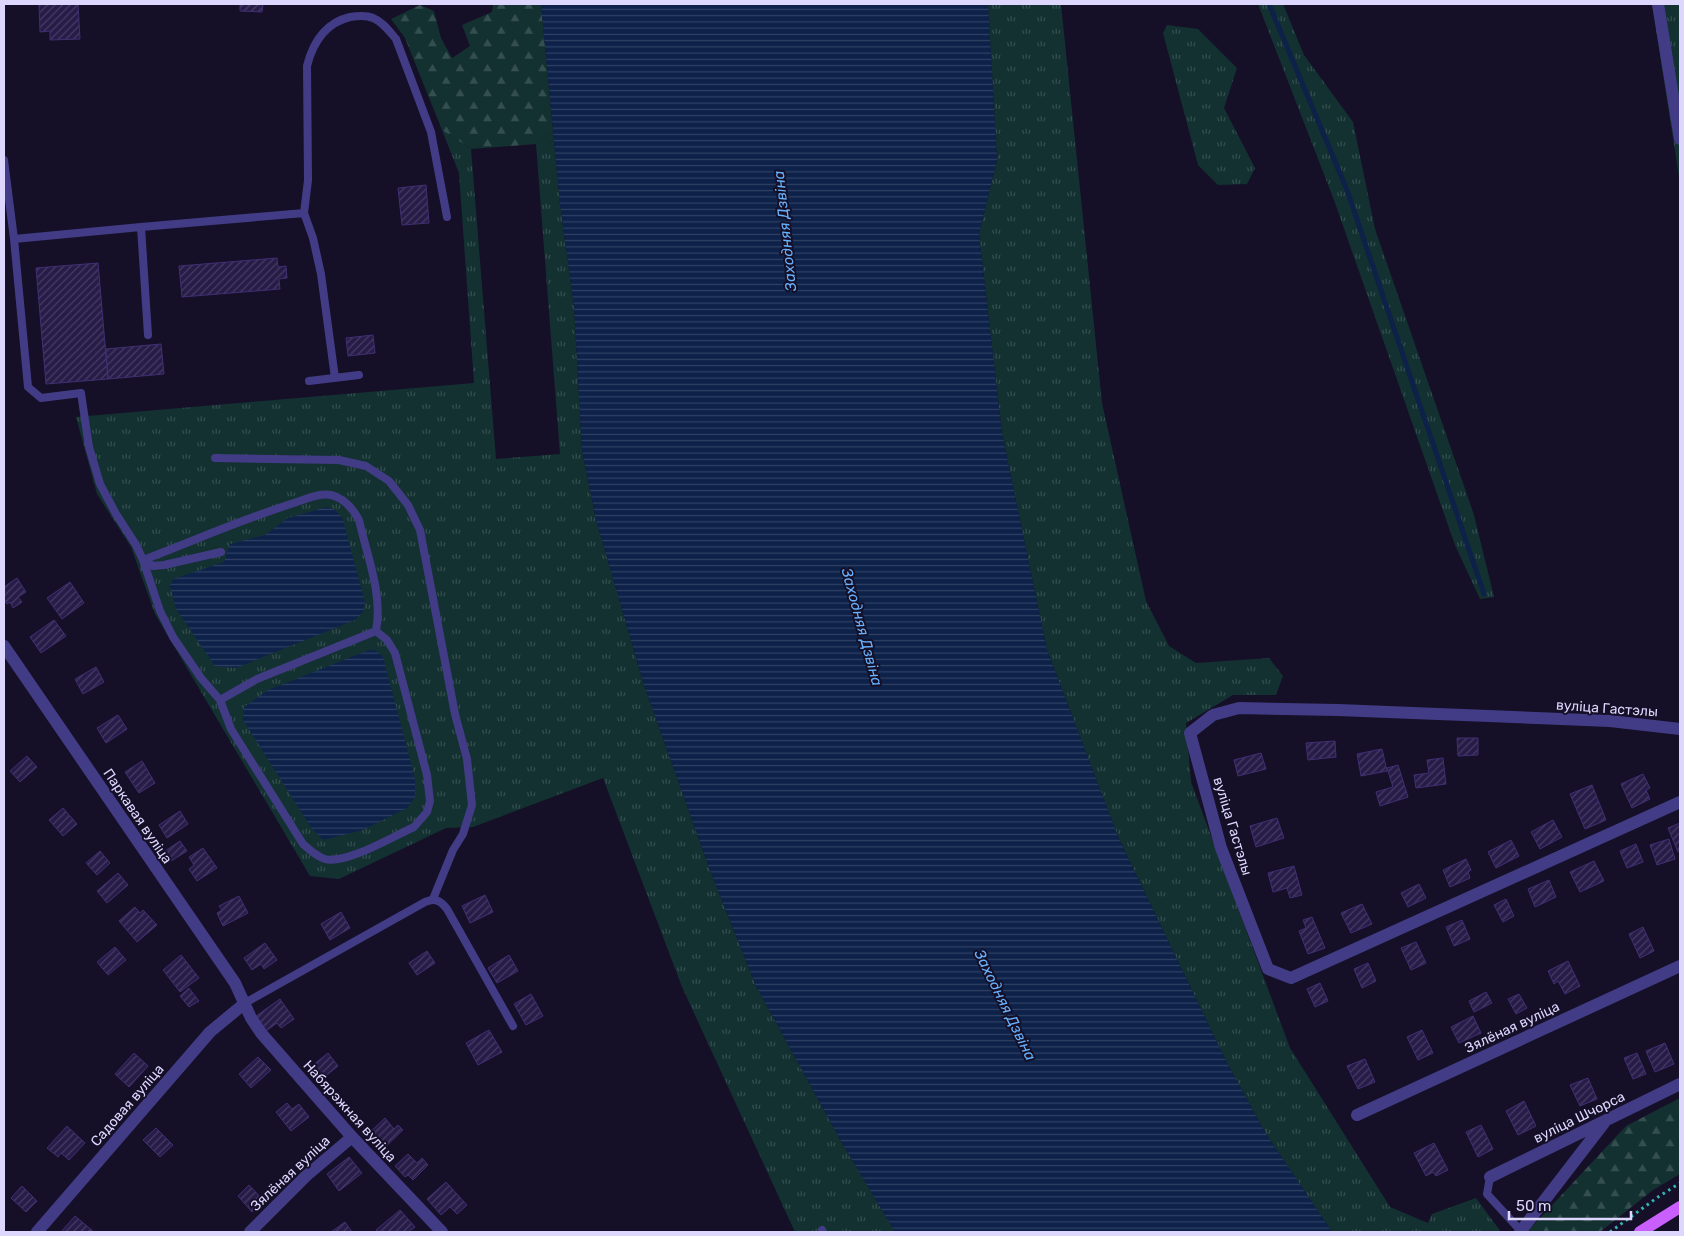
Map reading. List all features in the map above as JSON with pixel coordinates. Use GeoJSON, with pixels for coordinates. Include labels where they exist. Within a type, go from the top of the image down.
{"type":"FeatureCollection","features":[{"type":"Feature","properties":{"kind":"main road"},"geometry":{"type":"LineString","coordinates":[[1640,1232],[1680,1207]]}},
{"type":"Feature","properties":{"kind":"street"},"geometry":{"type":"LineString","coordinates":[[1658,4],[1680,139]]}},
{"type":"Feature","properties":{"kind":"street","name":"Паркавая вуліца"},"geometry":{"type":"LineString","coordinates":[[4,646],[235,983],[245,1003]]}},
{"type":"Feature","properties":{"kind":"street","name":"вуліца Гастэлы"},"geometry":{"type":"LineString","coordinates":[[1680,729],[1610,721],[1239,708],[1213,715],[1190,733],[1221,848],[1268,969],[1291,978],[1680,802]]}},
{"type":"Feature","properties":{"kind":"street","name":"Зялёная вуліца"},"geometry":{"type":"LineString","coordinates":[[1357,1115],[1680,966]]}},
{"type":"Feature","properties":{"kind":"street","name":"Набярэжная вуліца"},"geometry":{"type":"LineString","coordinates":[[245,1003],[251,1018],[261,1033],[352,1137],[442,1232]]}},
{"type":"Feature","properties":{"kind":"street","name":"Садовая вуліца"},"geometry":{"type":"LineString","coordinates":[[37,1232],[210,1032],[245,1003]]}},
{"type":"Feature","properties":{"kind":"street","name":"вуліца Шчорса"},"geometry":{"type":"LineString","coordinates":[[1490,1177],[1680,1084]]}},
{"type":"Feature","properties":{"kind":"street"},"geometry":{"type":"LineString","coordinates":[[1521,1232],[1606,1121]]}},
{"type":"Feature","properties":{"kind":"street","name":"Зялёная вуліца"},"geometry":{"type":"LineString","coordinates":[[250,1232],[306,1176],[352,1137]]}},
{"type":"Feature","properties":{"kind":"lane"},"geometry":{"type":"LineString","coordinates":[[335,378],[320,274],[313,238],[304,213],[308,180],[307,66],[310,51],[317,39],[326,29],[340,20],[358,16],[373,18],[386,26],[396,39],[432,132],[447,217]]}},
{"type":"Feature","properties":{"kind":"lane"},"geometry":{"type":"LineString","coordinates":[[4,160],[14,240],[28,387],[40,398],[81,393],[89,447],[100,484],[116,514],[136,544],[160,611],[202,678],[220,700],[231,729],[303,844],[313,854],[326,860],[339,860],[351,856],[414,827],[427,812],[430,801],[427,775],[395,652],[387,640],[376,631]]}},
{"type":"Feature","properties":{"kind":"lane"},"geometry":{"type":"LineString","coordinates":[[14,240],[304,213]]}},
{"type":"Feature","properties":{"kind":"lane"},"geometry":{"type":"LineString","coordinates":[[141,227],[148,335]]}},
{"type":"Feature","properties":{"kind":"lane"},"geometry":{"type":"LineString","coordinates":[[309,381],[359,375]]}},
{"type":"Feature","properties":{"kind":"lane"},"geometry":{"type":"LineString","coordinates":[[216,458],[339,460],[366,466],[389,481],[408,505],[420,530],[455,714],[467,759],[472,805],[464,834],[453,850],[433,899]]}},
{"type":"Feature","properties":{"kind":"lane"},"geometry":{"type":"LineString","coordinates":[[143,560],[277,508],[318,495],[332,495],[343,500],[353,509],[359,520],[377,595],[379,617],[376,631]]}},
{"type":"Feature","properties":{"kind":"lane"},"geometry":{"type":"LineString","coordinates":[[143,560],[153,566],[164,565],[221,552]]}},
{"type":"Feature","properties":{"kind":"lane"},"geometry":{"type":"LineString","coordinates":[[220,700],[257,679],[376,631]]}},
{"type":"Feature","properties":{"kind":"lane"},"geometry":{"type":"LineString","coordinates":[[245,1003],[433,899],[441,902],[447,909],[513,1026]]}},
{"type":"Feature","properties":{"kind":"lane"},"geometry":{"type":"LineString","coordinates":[[1490,1177],[1487,1194],[1521,1232]]}},
{"type":"Feature","properties":{"kind":"path"},"geometry":{"type":"LineString","coordinates":[[1610,1232],[1680,1183]]}},
{"type":"Feature","properties":{"kind":"green space"},"geometry":{"type":"Polygon","coordinates":[[[493,4],[541,4],[553,131],[536,144],[471,149],[442,130],[405,38],[391,19],[420,5],[434,11],[441,38],[452,58],[470,46],[462,25],[492,12],[493,4]]]}},
{"type":"Feature","properties":{"kind":"green space"},"geometry":{"type":"Polygon","coordinates":[[[988,4],[1061,4],[1102,403],[1146,601],[1169,646],[1196,663],[1269,658],[1283,676],[1276,695],[1233,695],[1186,723],[1191,782],[1290,1048],[1390,1207],[1428,1223],[1432,1214],[1476,1198],[1501,1232],[1332,1232],[1266,1134],[1227,1063],[1119,839],[1047,650],[1002,433],[979,234],[997,160],[988,4]]]}},
{"type":"Feature","properties":{"kind":"green space"},"geometry":{"type":"Polygon","coordinates":[[[1258,4],[1283,4],[1304,55],[1353,122],[1375,229],[1474,515],[1494,597],[1480,599],[1455,545],[1334,200],[1258,4]]]}},
{"type":"Feature","properties":{"kind":"green space"},"geometry":{"type":"Polygon","coordinates":[[[1652,4],[1680,4],[1680,183],[1652,4]]]}},
{"type":"Feature","properties":{"kind":"green space"},"geometry":{"type":"Polygon","coordinates":[[[1167,25],[1198,29],[1237,68],[1224,108],[1255,168],[1247,184],[1218,185],[1198,165],[1163,33],[1167,25]]]}},
{"type":"Feature","properties":{"kind":"green space"},"geometry":{"type":"Polygon","coordinates":[[[442,130],[471,149],[496,459],[560,454],[536,144],[553,131],[560,204],[574,307],[582,450],[596,520],[644,685],[711,873],[756,986],[842,1143],[895,1232],[795,1232],[682,987],[603,778],[473,827],[446,828],[339,879],[310,876],[155,614],[131,547],[97,494],[76,417],[474,383],[459,173],[442,130]]]}},
{"type":"Feature","properties":{"kind":"green space"},"geometry":{"type":"Polygon","coordinates":[[[1680,1098],[1680,1174],[1653,1190],[1600,1232],[1527,1232],[1626,1126],[1680,1098]]]}},
{"type":"Feature","properties":{"kind":"water","name":"Заходняя Дзвіна"},"geometry":{"type":"Polygon","coordinates":[[[541,4],[988,4],[997,160],[979,234],[1002,433],[1047,650],[1119,839],[1227,1063],[1266,1134],[1332,1232],[895,1232],[842,1143],[756,986],[711,873],[644,685],[596,520],[582,450],[574,307],[560,204],[541,4]]]}},
{"type":"Feature","properties":{"kind":"water"},"geometry":{"type":"Polygon","coordinates":[[[327,507],[335,510],[342,517],[365,602],[363,612],[355,620],[236,668],[215,666],[176,609],[170,586],[173,579],[224,562],[230,544],[265,535],[288,518],[327,507]]]}},
{"type":"Feature","properties":{"kind":"water"},"geometry":{"type":"Polygon","coordinates":[[[369,650],[377,651],[383,657],[415,779],[415,797],[407,808],[363,830],[323,840],[310,826],[243,720],[244,707],[268,690],[369,650]]]}},
{"type":"Feature","properties":{"kind":"building"},"geometry":{"type":"Polygon","coordinates":[[[39,4],[78,4],[80,39],[50,40],[50,31],[40,32],[39,4]]]}},
{"type":"Feature","properties":{"kind":"building"},"geometry":{"type":"Polygon","coordinates":[[[240,4],[263,4],[262,12],[240,11],[240,4]]]}},
{"type":"Feature","properties":{"kind":"building"},"geometry":{"type":"Polygon","coordinates":[[[426,185],[429,223],[402,225],[398,188],[426,185]]]}},
{"type":"Feature","properties":{"kind":"building"},"geometry":{"type":"Polygon","coordinates":[[[277,258],[278,267],[286,266],[287,278],[279,279],[280,289],[182,297],[179,266],[277,258]]]}},
{"type":"Feature","properties":{"kind":"building"},"geometry":{"type":"Polygon","coordinates":[[[98,263],[108,379],[46,384],[36,268],[98,263]]]}},
{"type":"Feature","properties":{"kind":"building"},"geometry":{"type":"Polygon","coordinates":[[[373,335],[375,353],[348,356],[346,338],[373,335]]]}},
{"type":"Feature","properties":{"kind":"building"},"geometry":{"type":"Polygon","coordinates":[[[161,344],[164,374],[108,379],[106,349],[161,344]]]}},
{"type":"Feature","properties":{"kind":"building"},"geometry":{"type":"Polygon","coordinates":[[[17,578],[26,592],[18,597],[22,602],[13,608],[10,602],[7,604],[4,600],[4,587],[17,578]]]}},
{"type":"Feature","properties":{"kind":"building"},"geometry":{"type":"Polygon","coordinates":[[[70,582],[84,603],[62,619],[47,598],[70,582]]]}},
{"type":"Feature","properties":{"kind":"building"},"geometry":{"type":"Polygon","coordinates":[[[54,620],[66,636],[41,653],[30,637],[54,620]]]}},
{"type":"Feature","properties":{"kind":"building"},"geometry":{"type":"Polygon","coordinates":[[[96,667],[104,682],[83,694],[75,679],[96,667]]]}},
{"type":"Feature","properties":{"kind":"building"},"geometry":{"type":"Polygon","coordinates":[[[118,715],[127,729],[106,743],[97,728],[118,715]]]}},
{"type":"Feature","properties":{"kind":"building"},"geometry":{"type":"Polygon","coordinates":[[[1457,738],[1478,738],[1478,755],[1458,756],[1457,738]]]}},
{"type":"Feature","properties":{"kind":"building"},"geometry":{"type":"Polygon","coordinates":[[[1335,741],[1336,757],[1308,760],[1306,743],[1335,741]]]}},
{"type":"Feature","properties":{"kind":"building"},"geometry":{"type":"Polygon","coordinates":[[[1382,749],[1387,771],[1361,776],[1357,754],[1382,749]]]}},
{"type":"Feature","properties":{"kind":"building"},"geometry":{"type":"Polygon","coordinates":[[[1261,753],[1266,769],[1238,776],[1234,760],[1261,753]]]}},
{"type":"Feature","properties":{"kind":"building"},"geometry":{"type":"Polygon","coordinates":[[[27,756],[37,767],[20,782],[10,771],[27,756]]]}},
{"type":"Feature","properties":{"kind":"building"},"geometry":{"type":"Polygon","coordinates":[[[1443,758],[1446,784],[1416,788],[1414,775],[1429,773],[1427,760],[1443,758]]]}},
{"type":"Feature","properties":{"kind":"building"},"geometry":{"type":"Polygon","coordinates":[[[142,761],[155,783],[139,793],[125,772],[142,761]]]}},
{"type":"Feature","properties":{"kind":"building"},"geometry":{"type":"Polygon","coordinates":[[[1398,765],[1408,797],[1380,806],[1376,792],[1393,787],[1387,768],[1398,765]]]}},
{"type":"Feature","properties":{"kind":"building"},"geometry":{"type":"Polygon","coordinates":[[[1643,774],[1650,788],[1646,790],[1650,799],[1632,808],[1621,784],[1643,774]]]}},
{"type":"Feature","properties":{"kind":"building"},"geometry":{"type":"Polygon","coordinates":[[[1592,785],[1606,820],[1585,829],[1570,794],[1592,785]]]}},
{"type":"Feature","properties":{"kind":"building"},"geometry":{"type":"Polygon","coordinates":[[[63,808],[77,824],[63,836],[49,820],[63,808]]]}},
{"type":"Feature","properties":{"kind":"building"},"geometry":{"type":"Polygon","coordinates":[[[180,811],[188,824],[167,838],[159,825],[180,811]]]}},
{"type":"Feature","properties":{"kind":"building"},"geometry":{"type":"Polygon","coordinates":[[[1277,818],[1284,838],[1256,847],[1250,826],[1277,818]]]}},
{"type":"Feature","properties":{"kind":"building"},"geometry":{"type":"Polygon","coordinates":[[[1553,820],[1562,837],[1540,849],[1531,832],[1553,820]]]}},
{"type":"Feature","properties":{"kind":"building"},"geometry":{"type":"Polygon","coordinates":[[[1680,823],[1680,851],[1678,852],[1668,828],[1680,823]]]}},
{"type":"Feature","properties":{"kind":"building"},"geometry":{"type":"Polygon","coordinates":[[[1669,839],[1675,859],[1657,865],[1650,845],[1669,839]]]}},
{"type":"Feature","properties":{"kind":"building"},"geometry":{"type":"Polygon","coordinates":[[[1511,840],[1519,856],[1496,868],[1488,852],[1511,840]]]}},
{"type":"Feature","properties":{"kind":"building"},"geometry":{"type":"Polygon","coordinates":[[[180,841],[187,851],[171,861],[165,851],[180,841]]]}},
{"type":"Feature","properties":{"kind":"building"},"geometry":{"type":"Polygon","coordinates":[[[1636,844],[1643,862],[1627,868],[1620,851],[1636,844]]]}},
{"type":"Feature","properties":{"kind":"building"},"geometry":{"type":"Polygon","coordinates":[[[203,848],[217,868],[197,881],[189,869],[194,865],[189,857],[203,848]]]}},
{"type":"Feature","properties":{"kind":"building"},"geometry":{"type":"Polygon","coordinates":[[[100,851],[110,863],[97,875],[86,863],[100,851]]]}},
{"type":"Feature","properties":{"kind":"building"},"geometry":{"type":"Polygon","coordinates":[[[1466,859],[1471,870],[1468,872],[1470,878],[1450,887],[1443,870],[1466,859]]]}},
{"type":"Feature","properties":{"kind":"building"},"geometry":{"type":"Polygon","coordinates":[[[1594,861],[1604,881],[1580,892],[1570,872],[1594,861]]]}},
{"type":"Feature","properties":{"kind":"building"},"geometry":{"type":"Polygon","coordinates":[[[1294,866],[1302,895],[1290,898],[1287,888],[1273,892],[1268,873],[1294,866]]]}},
{"type":"Feature","properties":{"kind":"building"},"geometry":{"type":"Polygon","coordinates":[[[118,873],[128,885],[107,903],[97,891],[118,873]]]}},
{"type":"Feature","properties":{"kind":"building"},"geometry":{"type":"Polygon","coordinates":[[[1549,880],[1556,897],[1535,907],[1528,889],[1549,880]]]}},
{"type":"Feature","properties":{"kind":"building"},"geometry":{"type":"Polygon","coordinates":[[[1419,884],[1426,898],[1408,907],[1401,893],[1419,884]]]}},
{"type":"Feature","properties":{"kind":"building"},"geometry":{"type":"Polygon","coordinates":[[[485,895],[493,912],[470,923],[462,906],[485,895]]]}},
{"type":"Feature","properties":{"kind":"building"},"geometry":{"type":"Polygon","coordinates":[[[239,896],[248,913],[223,926],[217,913],[222,910],[219,906],[239,896]]]}},
{"type":"Feature","properties":{"kind":"building"},"geometry":{"type":"Polygon","coordinates":[[[1506,899],[1514,916],[1503,922],[1494,905],[1506,899]]]}},
{"type":"Feature","properties":{"kind":"building"},"geometry":{"type":"Polygon","coordinates":[[[1362,904],[1372,924],[1351,933],[1341,913],[1362,904]]]}},
{"type":"Feature","properties":{"kind":"building"},"geometry":{"type":"Polygon","coordinates":[[[135,907],[140,913],[143,910],[157,925],[137,942],[119,921],[135,907]]]}},
{"type":"Feature","properties":{"kind":"building"},"geometry":{"type":"Polygon","coordinates":[[[341,912],[350,928],[330,940],[321,924],[341,912]]]}},
{"type":"Feature","properties":{"kind":"building"},"geometry":{"type":"Polygon","coordinates":[[[1312,917],[1325,948],[1308,954],[1299,931],[1306,928],[1303,920],[1312,917]]]}},
{"type":"Feature","properties":{"kind":"building"},"geometry":{"type":"Polygon","coordinates":[[[1462,920],[1470,939],[1454,946],[1446,927],[1462,920]]]}},
{"type":"Feature","properties":{"kind":"building"},"geometry":{"type":"Polygon","coordinates":[[[1643,927],[1654,951],[1640,958],[1629,934],[1643,927]]]}},
{"type":"Feature","properties":{"kind":"building"},"geometry":{"type":"Polygon","coordinates":[[[1416,942],[1426,963],[1411,970],[1401,948],[1416,942]]]}},
{"type":"Feature","properties":{"kind":"building"},"geometry":{"type":"Polygon","coordinates":[[[265,943],[277,960],[264,969],[261,964],[252,970],[244,958],[265,943]]]}},
{"type":"Feature","properties":{"kind":"building"},"geometry":{"type":"Polygon","coordinates":[[[115,947],[126,960],[108,975],[97,962],[115,947]]]}},
{"type":"Feature","properties":{"kind":"building"},"geometry":{"type":"Polygon","coordinates":[[[427,951],[435,963],[417,975],[409,963],[427,951]]]}},
{"type":"Feature","properties":{"kind":"building"},"geometry":{"type":"Polygon","coordinates":[[[181,955],[199,978],[180,992],[163,970],[181,955]]]}},
{"type":"Feature","properties":{"kind":"building"},"geometry":{"type":"Polygon","coordinates":[[[509,955],[518,971],[497,983],[488,968],[509,955]]]}},
{"type":"Feature","properties":{"kind":"building"},"geometry":{"type":"Polygon","coordinates":[[[1568,961],[1580,986],[1565,994],[1558,981],[1554,984],[1548,971],[1568,961]]]}},
{"type":"Feature","properties":{"kind":"building"},"geometry":{"type":"Polygon","coordinates":[[[1368,963],[1376,981],[1362,988],[1354,969],[1368,963]]]}},
{"type":"Feature","properties":{"kind":"building"},"geometry":{"type":"Polygon","coordinates":[[[1320,983],[1328,1001],[1315,1007],[1307,989],[1320,983]]]}},
{"type":"Feature","properties":{"kind":"building"},"geometry":{"type":"Polygon","coordinates":[[[189,988],[199,1001],[189,1007],[180,996],[189,988]]]}},
{"type":"Feature","properties":{"kind":"building"},"geometry":{"type":"Polygon","coordinates":[[[1486,992],[1492,1003],[1474,1012],[1469,1001],[1486,992]]]}},
{"type":"Feature","properties":{"kind":"building"},"geometry":{"type":"Polygon","coordinates":[[[531,994],[543,1016],[526,1025],[514,1004],[531,994]]]}},
{"type":"Feature","properties":{"kind":"building"},"geometry":{"type":"Polygon","coordinates":[[[1519,994],[1527,1008],[1516,1014],[1508,999],[1519,994]]]}},
{"type":"Feature","properties":{"kind":"building"},"geometry":{"type":"Polygon","coordinates":[[[280,999],[294,1019],[281,1028],[277,1023],[266,1031],[256,1016],[280,999]]]}},
{"type":"Feature","properties":{"kind":"building"},"geometry":{"type":"Polygon","coordinates":[[[1473,1016],[1481,1033],[1459,1043],[1451,1027],[1473,1016]]]}},
{"type":"Feature","properties":{"kind":"building"},"geometry":{"type":"Polygon","coordinates":[[[489,1030],[502,1052],[478,1065],[466,1043],[489,1030]]]}},
{"type":"Feature","properties":{"kind":"building"},"geometry":{"type":"Polygon","coordinates":[[[1422,1030],[1433,1053],[1418,1060],[1407,1037],[1422,1030]]]}},
{"type":"Feature","properties":{"kind":"building"},"geometry":{"type":"Polygon","coordinates":[[[1665,1043],[1674,1064],[1655,1072],[1646,1051],[1665,1043]]]}},
{"type":"Feature","properties":{"kind":"building"},"geometry":{"type":"Polygon","coordinates":[[[134,1053],[148,1066],[129,1087],[115,1074],[134,1053]]]}},
{"type":"Feature","properties":{"kind":"building"},"geometry":{"type":"Polygon","coordinates":[[[328,1053],[338,1066],[317,1083],[307,1070],[328,1053]]]}},
{"type":"Feature","properties":{"kind":"building"},"geometry":{"type":"Polygon","coordinates":[[[1637,1053],[1646,1074],[1633,1079],[1624,1058],[1637,1053]]]}},
{"type":"Feature","properties":{"kind":"building"},"geometry":{"type":"Polygon","coordinates":[[[258,1057],[271,1070],[251,1088],[239,1074],[258,1057]]]}},
{"type":"Feature","properties":{"kind":"building"},"geometry":{"type":"Polygon","coordinates":[[[1365,1059],[1375,1082],[1358,1089],[1347,1066],[1365,1059]]]}},
{"type":"Feature","properties":{"kind":"building"},"geometry":{"type":"Polygon","coordinates":[[[1588,1078],[1597,1099],[1580,1106],[1570,1085],[1588,1078]]]}},
{"type":"Feature","properties":{"kind":"building"},"geometry":{"type":"Polygon","coordinates":[[[1524,1101],[1536,1126],[1518,1135],[1506,1111],[1524,1101]]]}},
{"type":"Feature","properties":{"kind":"building"},"geometry":{"type":"Polygon","coordinates":[[[287,1103],[292,1109],[299,1104],[309,1117],[291,1131],[276,1112],[287,1103]]]}},
{"type":"Feature","properties":{"kind":"building"},"geometry":{"type":"Polygon","coordinates":[[[385,1118],[394,1129],[398,1125],[403,1130],[381,1151],[367,1135],[385,1118]]]}},
{"type":"Feature","properties":{"kind":"building"},"geometry":{"type":"Polygon","coordinates":[[[1481,1125],[1493,1149],[1478,1157],[1466,1132],[1481,1125]]]}},
{"type":"Feature","properties":{"kind":"building"},"geometry":{"type":"Polygon","coordinates":[[[67,1126],[85,1143],[69,1160],[61,1153],[58,1157],[47,1148],[67,1126]]]}},
{"type":"Feature","properties":{"kind":"building"},"geometry":{"type":"Polygon","coordinates":[[[156,1128],[173,1145],[160,1157],[143,1140],[156,1128]]]}},
{"type":"Feature","properties":{"kind":"building"},"geometry":{"type":"Polygon","coordinates":[[[1434,1143],[1448,1170],[1436,1176],[1433,1172],[1426,1176],[1414,1153],[1434,1143]]]}},
{"type":"Feature","properties":{"kind":"building"},"geometry":{"type":"Polygon","coordinates":[[[408,1154],[417,1163],[422,1158],[428,1165],[413,1180],[408,1175],[405,1177],[395,1166],[408,1154]]]}},
{"type":"Feature","properties":{"kind":"building"},"geometry":{"type":"Polygon","coordinates":[[[349,1157],[362,1173],[339,1191],[327,1174],[349,1157]]]}},
{"type":"Feature","properties":{"kind":"building"},"geometry":{"type":"Polygon","coordinates":[[[446,1182],[467,1205],[457,1214],[450,1207],[441,1215],[427,1199],[446,1182]]]}},
{"type":"Feature","properties":{"kind":"building"},"geometry":{"type":"Polygon","coordinates":[[[249,1185],[264,1201],[252,1212],[238,1196],[249,1185]]]}},
{"type":"Feature","properties":{"kind":"building"},"geometry":{"type":"Polygon","coordinates":[[[22,1186],[37,1201],[26,1212],[11,1198],[22,1186]]]}},
{"type":"Feature","properties":{"kind":"building"},"geometry":{"type":"Polygon","coordinates":[[[400,1210],[415,1227],[408,1232],[378,1232],[376,1230],[400,1210]]]}},
{"type":"Feature","properties":{"kind":"building"},"geometry":{"type":"Polygon","coordinates":[[[75,1216],[94,1232],[61,1232],[75,1216]]]}},
{"type":"Feature","properties":{"kind":"building"},"geometry":{"type":"Polygon","coordinates":[[[345,1222],[352,1232],[331,1232],[345,1222]]]}},
{"type":"Feature","properties":{"kind":"waterway"},"geometry":{"type":"LineString","coordinates":[[1269,4],[1347,190],[1484,594]]}}]}
